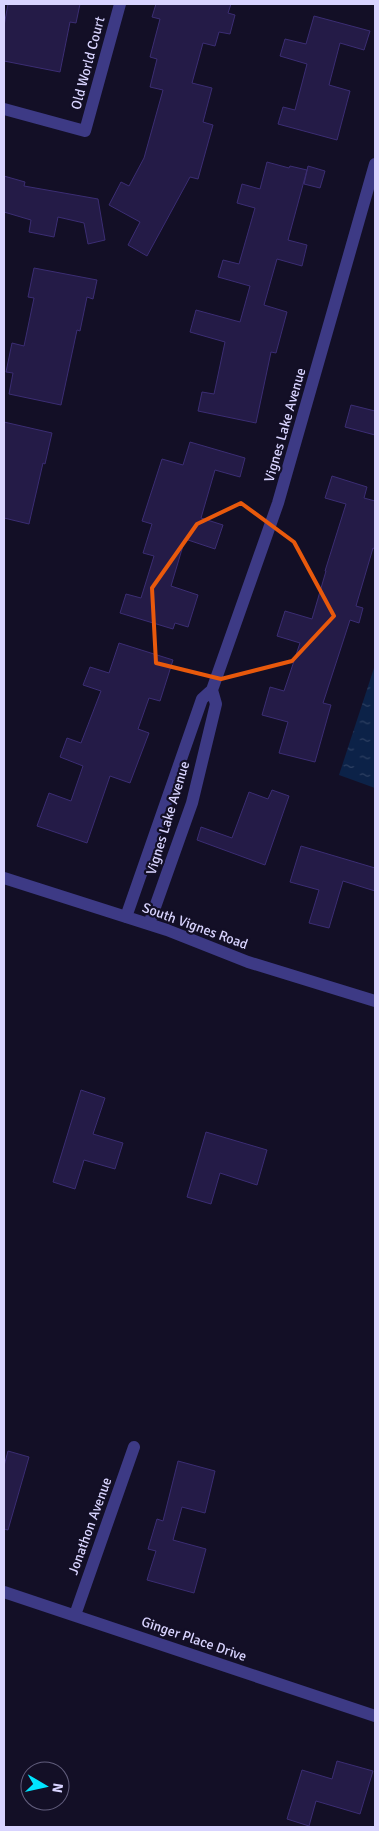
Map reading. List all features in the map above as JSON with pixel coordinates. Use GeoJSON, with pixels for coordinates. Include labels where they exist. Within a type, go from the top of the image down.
{"type":"FeatureCollection","features":[{"type":"Feature","properties":{"kind":"street","name":"Old World Court"},"geometry":{"type":"LineString","coordinates":[[4,108],[85,131],[120,4]]}},
{"type":"Feature","properties":{"kind":"street","name":"Vignes Lake Avenue"},"geometry":{"type":"LineString","coordinates":[[126,917],[202,699],[212,690],[278,503],[375,164]]}},
{"type":"Feature","properties":{"kind":"street","name":"Vignes Lake Avenue"},"geometry":{"type":"LineString","coordinates":[[149,924],[192,803],[216,704],[212,690]]}},
{"type":"Feature","properties":{"kind":"street","name":"South Vignes Road"},"geometry":{"type":"LineString","coordinates":[[4,878],[149,924],[248,962],[375,1002]]}},
{"type":"Feature","properties":{"kind":"street","name":"Jonathon Avenue"},"geometry":{"type":"LineString","coordinates":[[75,1615],[134,1447]]}},
{"type":"Feature","properties":{"kind":"street","name":"Ginger Place Drive"},"geometry":{"type":"LineString","coordinates":[[4,1592],[375,1716]]}},
{"type":"Feature","properties":{"kind":"highlighted area"},"geometry":{"type":"Polygon","coordinates":[[[241,503],[294,542],[334,616],[292,661],[221,679],[156,663],[152,588],[197,524],[241,503]]]}},
{"type":"Feature","properties":{"kind":"water"},"geometry":{"type":"Polygon","coordinates":[[[375,665],[375,788],[339,775],[375,665]]]}},
{"type":"Feature","properties":{"kind":"building"},"geometry":{"type":"Polygon","coordinates":[[[8,4],[80,4],[76,23],[70,22],[60,72],[4,61],[4,26],[8,4]]]}},
{"type":"Feature","properties":{"kind":"building"},"geometry":{"type":"Polygon","coordinates":[[[156,4],[231,4],[228,13],[235,15],[230,34],[219,32],[215,46],[203,43],[192,83],[212,88],[203,122],[213,125],[198,179],[190,177],[147,256],[128,245],[140,222],[109,205],[121,182],[129,186],[144,158],[163,90],[150,87],[157,59],[150,57],[160,19],[152,17],[156,4]]]}},
{"type":"Feature","properties":{"kind":"building"},"geometry":{"type":"Polygon","coordinates":[[[314,16],[370,31],[364,50],[340,43],[329,85],[350,91],[337,140],[278,124],[283,107],[295,110],[307,64],[280,56],[285,39],[306,44],[314,16]]]}},
{"type":"Feature","properties":{"kind":"building"},"geometry":{"type":"Polygon","coordinates":[[[267,162],[289,168],[290,166],[307,170],[288,240],[307,245],[302,266],[277,259],[264,305],[287,312],[276,353],[271,352],[256,423],[198,411],[202,392],[214,394],[225,342],[190,332],[196,310],[240,322],[250,286],[218,277],[223,260],[239,264],[255,208],[237,203],[242,184],[260,189],[267,162]]]}},
{"type":"Feature","properties":{"kind":"building"},"geometry":{"type":"Polygon","coordinates":[[[308,166],[325,171],[320,188],[304,184],[308,166]]]}},
{"type":"Feature","properties":{"kind":"building"},"geometry":{"type":"Polygon","coordinates":[[[4,176],[25,182],[24,186],[98,199],[105,240],[88,244],[84,223],[58,217],[54,237],[29,232],[31,220],[4,212],[4,176]]]}},
{"type":"Feature","properties":{"kind":"building"},"geometry":{"type":"Polygon","coordinates":[[[34,268],[97,280],[93,299],[87,297],[80,331],[77,330],[61,405],[9,394],[13,373],[6,372],[12,343],[24,346],[34,298],[28,297],[34,268]]]}},
{"type":"Feature","properties":{"kind":"building"},"geometry":{"type":"Polygon","coordinates":[[[351,405],[375,411],[375,435],[345,427],[351,405]]]}},
{"type":"Feature","properties":{"kind":"building"},"geometry":{"type":"Polygon","coordinates":[[[4,422],[52,433],[29,524],[4,518],[4,422]]]}},
{"type":"Feature","properties":{"kind":"building"},"geometry":{"type":"Polygon","coordinates":[[[190,442],[245,458],[240,477],[215,470],[201,518],[223,525],[215,549],[185,539],[171,586],[198,595],[188,627],[175,623],[173,629],[120,613],[126,594],[141,598],[154,556],[143,553],[152,524],[142,521],[162,459],[183,465],[190,442]]]}},
{"type":"Feature","properties":{"kind":"building"},"geometry":{"type":"Polygon","coordinates":[[[332,476],[367,487],[364,498],[375,501],[375,549],[373,548],[356,606],[363,608],[359,623],[350,620],[323,703],[331,705],[315,762],[279,753],[288,722],[262,715],[270,687],[284,691],[300,643],[277,636],[285,611],[312,619],[346,504],[325,498],[332,476]]]}},
{"type":"Feature","properties":{"kind":"building"},"geometry":{"type":"Polygon","coordinates":[[[119,643],[173,660],[160,701],[149,698],[138,729],[149,733],[130,783],[110,776],[87,843],[37,826],[49,793],[71,801],[83,766],[60,757],[67,738],[81,743],[101,691],[83,685],[90,667],[109,673],[119,643]]]}},
{"type":"Feature","properties":{"kind":"building"},"geometry":{"type":"Polygon","coordinates":[[[272,790],[289,796],[265,865],[197,840],[201,827],[232,838],[249,792],[268,799],[272,790]]]}},
{"type":"Feature","properties":{"kind":"building"},"geometry":{"type":"Polygon","coordinates":[[[301,846],[375,868],[375,891],[343,881],[329,928],[309,923],[319,890],[290,882],[301,846]]]}},
{"type":"Feature","properties":{"kind":"building"},"geometry":{"type":"Polygon","coordinates":[[[81,1090],[105,1098],[93,1134],[123,1143],[115,1169],[84,1160],[75,1189],[53,1182],[81,1090]]]}},
{"type":"Feature","properties":{"kind":"building"},"geometry":{"type":"Polygon","coordinates":[[[206,1132],[267,1150],[257,1185],[220,1173],[211,1204],[187,1197],[206,1132]]]}},
{"type":"Feature","properties":{"kind":"building"},"geometry":{"type":"Polygon","coordinates":[[[8,1451],[29,1457],[8,1530],[4,1529],[4,1466],[8,1451]]]}},
{"type":"Feature","properties":{"kind":"building"},"geometry":{"type":"Polygon","coordinates":[[[178,1461],[215,1471],[205,1513],[182,1507],[173,1540],[206,1549],[194,1593],[147,1580],[156,1551],[148,1549],[157,1519],[163,1521],[178,1461]]]}},
{"type":"Feature","properties":{"kind":"building"},"geometry":{"type":"Polygon","coordinates":[[[337,1761],[373,1771],[360,1814],[316,1801],[309,1826],[287,1819],[302,1770],[332,1779],[337,1761]]]}}]}
